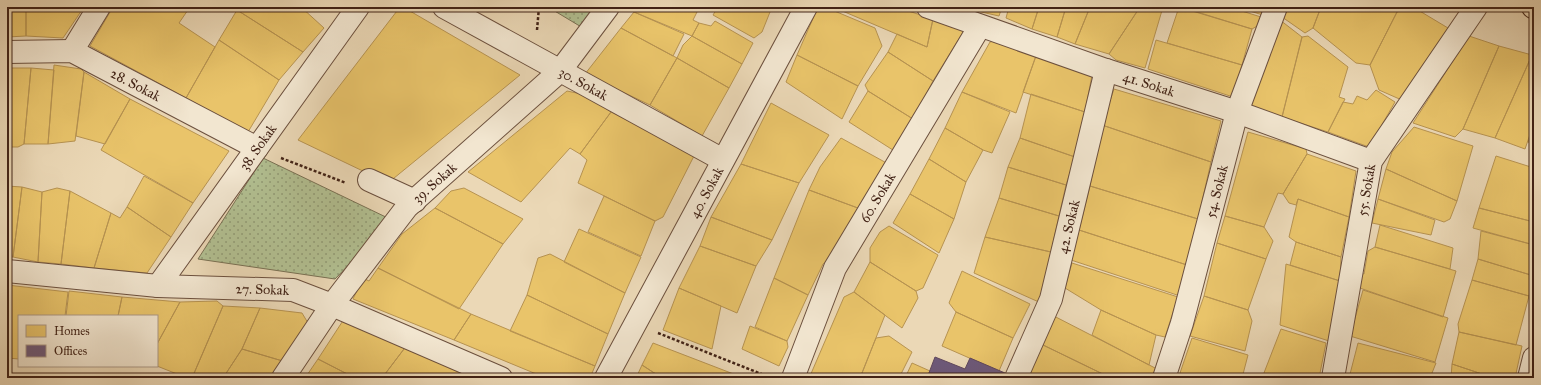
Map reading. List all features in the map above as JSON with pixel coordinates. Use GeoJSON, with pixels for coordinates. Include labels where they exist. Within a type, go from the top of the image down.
{"type":"FeatureCollection","features":[{"type":"Feature","properties":{"kind":"street"},"geometry":{"type":"LineString","coordinates":[[72,51],[99,7]]}},
{"type":"Feature","properties":{"kind":"street","name":"38. Sokak"},"geometry":{"type":"LineString","coordinates":[[158,286],[358,7]]}},
{"type":"Feature","properties":{"kind":"street","name":"30. Sokak"},"geometry":{"type":"LineString","coordinates":[[444,7],[560,72],[723,160]]}},
{"type":"Feature","properties":{"kind":"street","name":"39. Sokak"},"geometry":{"type":"LineString","coordinates":[[283,378],[332,305],[408,207],[560,72],[608,7]]}},
{"type":"Feature","properties":{"kind":"street","name":"40. Sokak"},"geometry":{"type":"LineString","coordinates":[[606,378],[806,7]]}},
{"type":"Feature","properties":{"kind":"street","name":"41. Sokak"},"geometry":{"type":"LineString","coordinates":[[928,7],[1106,70],[1236,112],[1371,161]]}},
{"type":"Feature","properties":{"kind":"street","name":"54. Sokak"},"geometry":{"type":"LineString","coordinates":[[1164,378],[1182,323],[1236,112],[1276,7]]}},
{"type":"Feature","properties":{"kind":"street","name":"55. Sokak"},"geometry":{"type":"LineString","coordinates":[[1333,378],[1371,161],[1476,7]]}},
{"type":"Feature","properties":{"kind":"street","name":"60. Sokak"},"geometry":{"type":"LineString","coordinates":[[794,378],[835,268],[980,26]]}},
{"type":"Feature","properties":{"kind":"street","name":"28. Sokak"},"geometry":{"type":"LineString","coordinates":[[7,52],[72,51],[257,148]]}},
{"type":"Feature","properties":{"kind":"street","name":"42. Sokak"},"geometry":{"type":"LineString","coordinates":[[1016,378],[1051,299],[1106,70]]}},
{"type":"Feature","properties":{"kind":"street"},"geometry":{"type":"LineString","coordinates":[[360,183],[415,201]]}},
{"type":"Feature","properties":{"kind":"street","name":"27. Sokak"},"geometry":{"type":"LineString","coordinates":[[7,271],[158,286],[293,290],[332,305],[501,378]]}},
{"type":"Feature","properties":{"kind":"street"},"geometry":{"type":"LineString","coordinates":[[1529,378],[1534,358]]}},
{"type":"Feature","properties":{"kind":"path"},"geometry":{"type":"LineString","coordinates":[[257,148],[360,183]]}},
{"type":"Feature","properties":{"kind":"path"},"geometry":{"type":"LineString","coordinates":[[635,324],[771,378]]}},
{"type":"Feature","properties":{"kind":"green space"},"geometry":{"type":"Polygon","coordinates":[[[548,7],[599,7],[583,28],[548,7]]]}},
{"type":"Feature","properties":{"kind":"green space"},"geometry":{"type":"Polygon","coordinates":[[[263,158],[392,220],[335,279],[198,259],[263,158]]]}},
{"type":"Feature","properties":{"kind":"building: Homes"},"geometry":{"type":"Polygon","coordinates":[[[7,7],[26,7],[26,36],[7,37],[7,7]]]}},
{"type":"Feature","properties":{"kind":"building: Homes"},"geometry":{"type":"Polygon","coordinates":[[[26,7],[84,7],[63,38],[26,36],[26,7]]]}},
{"type":"Feature","properties":{"kind":"building: Homes"},"geometry":{"type":"Polygon","coordinates":[[[113,7],[190,7],[179,23],[215,47],[186,98],[90,46],[113,7]]]}},
{"type":"Feature","properties":{"kind":"building: Homes"},"geometry":{"type":"Polygon","coordinates":[[[242,7],[301,7],[324,28],[303,52],[237,10],[242,7]]]}},
{"type":"Feature","properties":{"kind":"building: Homes"},"geometry":{"type":"Polygon","coordinates":[[[400,7],[403,7],[520,75],[388,183],[298,140],[400,7]]]}},
{"type":"Feature","properties":{"kind":"building: Homes"},"geometry":{"type":"Polygon","coordinates":[[[637,7],[686,7],[697,12],[693,20],[699,23],[692,36],[634,12],[637,7]]]}},
{"type":"Feature","properties":{"kind":"building: Homes"},"geometry":{"type":"Polygon","coordinates":[[[718,7],[772,7],[762,32],[754,38],[713,15],[718,7]]]}},
{"type":"Feature","properties":{"kind":"building: Homes"},"geometry":{"type":"Polygon","coordinates":[[[818,7],[825,7],[875,28],[882,46],[858,86],[797,55],[818,7]]]}},
{"type":"Feature","properties":{"kind":"building: Homes"},"geometry":{"type":"Polygon","coordinates":[[[833,7],[896,7],[933,19],[927,47],[833,7]]]}},
{"type":"Feature","properties":{"kind":"building: Homes"},"geometry":{"type":"Polygon","coordinates":[[[966,7],[1002,7],[999,16],[968,9],[966,7]]]}},
{"type":"Feature","properties":{"kind":"building: Homes"},"geometry":{"type":"Polygon","coordinates":[[[1009,7],[1039,7],[1032,29],[1006,18],[1009,7]]]}},
{"type":"Feature","properties":{"kind":"building: Homes"},"geometry":{"type":"Polygon","coordinates":[[[1039,7],[1066,7],[1057,37],[1032,29],[1039,7]]]}},
{"type":"Feature","properties":{"kind":"building: Homes"},"geometry":{"type":"Polygon","coordinates":[[[1066,7],[1090,7],[1075,44],[1057,37],[1066,7]]]}},
{"type":"Feature","properties":{"kind":"building: Homes"},"geometry":{"type":"Polygon","coordinates":[[[1090,7],[1140,7],[1109,54],[1075,44],[1090,7]]]}},
{"type":"Feature","properties":{"kind":"building: Homes"},"geometry":{"type":"Polygon","coordinates":[[[1140,7],[1163,7],[1145,68],[1116,60],[1109,54],[1140,7]]]}},
{"type":"Feature","properties":{"kind":"building: Homes"},"geometry":{"type":"Polygon","coordinates":[[[1179,7],[1252,29],[1242,65],[1167,43],[1179,7]]]}},
{"type":"Feature","properties":{"kind":"building: Homes"},"geometry":{"type":"Polygon","coordinates":[[[1181,7],[1229,7],[1261,17],[1259,25],[1252,29],[1181,7]]]}},
{"type":"Feature","properties":{"kind":"building: Homes"},"geometry":{"type":"Polygon","coordinates":[[[1237,7],[1269,7],[1266,16],[1237,7]]]}},
{"type":"Feature","properties":{"kind":"building: Homes"},"geometry":{"type":"Polygon","coordinates":[[[1285,7],[1321,7],[1313,28],[1305,33],[1282,17],[1285,7]]]}},
{"type":"Feature","properties":{"kind":"building: Homes"},"geometry":{"type":"Polygon","coordinates":[[[1321,7],[1394,7],[1397,12],[1370,65],[1356,63],[1313,28],[1321,7]]]}},
{"type":"Feature","properties":{"kind":"building: Homes"},"geometry":{"type":"Polygon","coordinates":[[[1407,7],[1413,7],[1448,28],[1404,101],[1379,90],[1370,65],[1397,12],[1407,7]]]}},
{"type":"Feature","properties":{"kind":"building: Homes"},"geometry":{"type":"Polygon","coordinates":[[[237,10],[303,52],[279,80],[219,40],[237,10]]]}},
{"type":"Feature","properties":{"kind":"building: Homes"},"geometry":{"type":"Polygon","coordinates":[[[634,12],[684,34],[673,56],[621,28],[634,12]]]}},
{"type":"Feature","properties":{"kind":"building: Homes"},"geometry":{"type":"Polygon","coordinates":[[[933,19],[965,29],[933,81],[888,52],[897,34],[927,47],[933,19]]]}},
{"type":"Feature","properties":{"kind":"building: Homes"},"geometry":{"type":"Polygon","coordinates":[[[1280,20],[1302,37],[1282,117],[1250,107],[1280,20]]]}},
{"type":"Feature","properties":{"kind":"building: Homes"},"geometry":{"type":"Polygon","coordinates":[[[715,21],[753,43],[742,64],[692,36],[699,23],[711,26],[715,21]]]}},
{"type":"Feature","properties":{"kind":"building: Homes"},"geometry":{"type":"Polygon","coordinates":[[[621,28],[677,58],[650,105],[585,74],[621,28]]]}},
{"type":"Feature","properties":{"kind":"building: Homes"},"geometry":{"type":"Polygon","coordinates":[[[692,36],[742,64],[729,88],[677,58],[683,45],[692,36]]]}},
{"type":"Feature","properties":{"kind":"building: Homes"},"geometry":{"type":"Polygon","coordinates":[[[1308,36],[1348,67],[1339,97],[1345,99],[1328,132],[1282,117],[1302,37],[1308,36]]]}},
{"type":"Feature","properties":{"kind":"building: Homes"},"geometry":{"type":"Polygon","coordinates":[[[1469,36],[1499,46],[1463,129],[1455,137],[1413,123],[1469,36]]]}},
{"type":"Feature","properties":{"kind":"building: Homes"},"geometry":{"type":"Polygon","coordinates":[[[219,40],[279,80],[248,132],[186,98],[219,40]]]}},
{"type":"Feature","properties":{"kind":"building: Homes"},"geometry":{"type":"Polygon","coordinates":[[[998,40],[1037,53],[1016,113],[962,92],[990,42],[998,40]]]}},
{"type":"Feature","properties":{"kind":"building: Homes"},"geometry":{"type":"Polygon","coordinates":[[[1156,40],[1242,65],[1233,97],[1148,69],[1156,40]]]}},
{"type":"Feature","properties":{"kind":"building: Homes"},"geometry":{"type":"Polygon","coordinates":[[[1499,46],[1532,55],[1495,138],[1463,129],[1499,46]]]}},
{"type":"Feature","properties":{"kind":"building: Homes"},"geometry":{"type":"Polygon","coordinates":[[[888,52],[933,81],[913,119],[868,91],[865,85],[888,52]]]}},
{"type":"Feature","properties":{"kind":"building: Homes"},"geometry":{"type":"Polygon","coordinates":[[[1037,53],[1092,75],[1085,112],[1023,92],[1037,53]]]}},
{"type":"Feature","properties":{"kind":"building: Homes"},"geometry":{"type":"Polygon","coordinates":[[[797,55],[858,86],[842,119],[786,82],[797,55]]]}},
{"type":"Feature","properties":{"kind":"building: Homes"},"geometry":{"type":"Polygon","coordinates":[[[1532,55],[1534,55],[1534,123],[1525,149],[1495,138],[1532,55]]]}},
{"type":"Feature","properties":{"kind":"building: Homes"},"geometry":{"type":"Polygon","coordinates":[[[677,58],[729,88],[702,136],[650,105],[677,58]]]}},
{"type":"Feature","properties":{"kind":"building: Homes"},"geometry":{"type":"Polygon","coordinates":[[[54,65],[81,69],[84,72],[75,141],[48,144],[54,65]]]}},
{"type":"Feature","properties":{"kind":"building: Homes"},"geometry":{"type":"Polygon","coordinates":[[[7,68],[31,68],[24,144],[18,147],[7,147],[7,68]]]}},
{"type":"Feature","properties":{"kind":"building: Homes"},"geometry":{"type":"Polygon","coordinates":[[[31,68],[54,70],[48,144],[24,144],[31,68]]]}},
{"type":"Feature","properties":{"kind":"building: Homes"},"geometry":{"type":"Polygon","coordinates":[[[84,72],[130,99],[105,144],[76,136],[84,72]]]}},
{"type":"Feature","properties":{"kind":"building: Homes"},"geometry":{"type":"Polygon","coordinates":[[[1114,89],[1221,121],[1211,162],[1102,125],[1114,89]]]}},
{"type":"Feature","properties":{"kind":"building: Homes"},"geometry":{"type":"Polygon","coordinates":[[[1376,90],[1395,102],[1369,147],[1328,132],[1343,102],[1353,104],[1357,96],[1367,100],[1376,90]]]}},
{"type":"Feature","properties":{"kind":"building: Homes"},"geometry":{"type":"Polygon","coordinates":[[[567,91],[586,95],[611,112],[580,154],[570,148],[521,202],[468,172],[567,91]]]}},
{"type":"Feature","properties":{"kind":"building: Homes"},"geometry":{"type":"Polygon","coordinates":[[[868,91],[913,119],[896,152],[849,122],[868,91]]]}},
{"type":"Feature","properties":{"kind":"building: Homes"},"geometry":{"type":"Polygon","coordinates":[[[962,92],[1010,112],[992,153],[983,150],[945,128],[962,92]]]}},
{"type":"Feature","properties":{"kind":"building: Homes"},"geometry":{"type":"Polygon","coordinates":[[[1031,94],[1085,112],[1075,157],[1020,138],[1031,94]]]}},
{"type":"Feature","properties":{"kind":"building: Homes"},"geometry":{"type":"Polygon","coordinates":[[[130,99],[229,151],[193,203],[101,150],[130,99]]]}},
{"type":"Feature","properties":{"kind":"building: Homes"},"geometry":{"type":"Polygon","coordinates":[[[771,103],[829,135],[799,183],[741,164],[771,103]]]}},
{"type":"Feature","properties":{"kind":"building: Homes"},"geometry":{"type":"Polygon","coordinates":[[[611,112],[695,154],[663,217],[655,221],[578,183],[587,160],[580,154],[611,112]]]}},
{"type":"Feature","properties":{"kind":"building: Homes"},"geometry":{"type":"Polygon","coordinates":[[[1534,123],[1534,144],[1528,142],[1534,123]]]}},
{"type":"Feature","properties":{"kind":"building: Homes"},"geometry":{"type":"Polygon","coordinates":[[[1102,125],[1211,162],[1198,219],[1090,186],[1102,125]]]}},
{"type":"Feature","properties":{"kind":"building: Homes"},"geometry":{"type":"Polygon","coordinates":[[[1414,127],[1473,146],[1457,201],[1386,169],[1392,152],[1414,127]]]}},
{"type":"Feature","properties":{"kind":"building: Homes"},"geometry":{"type":"Polygon","coordinates":[[[945,128],[983,150],[966,182],[929,159],[945,128]]]}},
{"type":"Feature","properties":{"kind":"building: Homes"},"geometry":{"type":"Polygon","coordinates":[[[1248,132],[1306,149],[1307,154],[1283,194],[1278,193],[1264,227],[1225,216],[1248,132]]]}},
{"type":"Feature","properties":{"kind":"building: Homes"},"geometry":{"type":"Polygon","coordinates":[[[841,138],[892,166],[866,211],[809,190],[820,167],[841,138]]]}},
{"type":"Feature","properties":{"kind":"building: Homes"},"geometry":{"type":"Polygon","coordinates":[[[1020,138],[1075,157],[1066,185],[1008,167],[1020,138]]]}},
{"type":"Feature","properties":{"kind":"building: Homes"},"geometry":{"type":"Polygon","coordinates":[[[1307,154],[1356,171],[1349,217],[1298,199],[1296,205],[1289,203],[1283,194],[1307,154]]]}},
{"type":"Feature","properties":{"kind":"building: Homes"},"geometry":{"type":"Polygon","coordinates":[[[1496,156],[1534,168],[1534,222],[1479,208],[1496,156]]]}},
{"type":"Feature","properties":{"kind":"building: Homes"},"geometry":{"type":"Polygon","coordinates":[[[929,159],[966,182],[954,219],[910,194],[929,159]]]}},
{"type":"Feature","properties":{"kind":"building: Homes"},"geometry":{"type":"Polygon","coordinates":[[[741,164],[799,183],[772,240],[711,217],[741,164]]]}},
{"type":"Feature","properties":{"kind":"building: Homes"},"geometry":{"type":"Polygon","coordinates":[[[1008,167],[1066,185],[1059,216],[999,198],[1008,167]]]}},
{"type":"Feature","properties":{"kind":"building: Homes"},"geometry":{"type":"Polygon","coordinates":[[[1386,169],[1457,201],[1450,219],[1444,222],[1378,199],[1386,169]]]}},
{"type":"Feature","properties":{"kind":"building: Homes"},"geometry":{"type":"Polygon","coordinates":[[[144,176],[193,203],[171,237],[127,207],[144,176]]]}},
{"type":"Feature","properties":{"kind":"building: Homes"},"geometry":{"type":"Polygon","coordinates":[[[7,186],[22,187],[13,257],[7,257],[7,186]]]}},
{"type":"Feature","properties":{"kind":"building: Homes"},"geometry":{"type":"Polygon","coordinates":[[[1090,186],[1198,219],[1187,265],[1079,230],[1090,186]]]}},
{"type":"Feature","properties":{"kind":"building: Homes"},"geometry":{"type":"Polygon","coordinates":[[[22,187],[42,192],[38,262],[13,257],[22,187]]]}},
{"type":"Feature","properties":{"kind":"building: Homes"},"geometry":{"type":"Polygon","coordinates":[[[57,188],[70,191],[61,264],[38,262],[42,192],[57,188]]]}},
{"type":"Feature","properties":{"kind":"building: Homes"},"geometry":{"type":"Polygon","coordinates":[[[464,188],[523,219],[503,244],[435,208],[451,191],[464,188]]]}},
{"type":"Feature","properties":{"kind":"building: Homes"},"geometry":{"type":"Polygon","coordinates":[[[809,190],[866,211],[836,255],[823,264],[808,295],[774,278],[809,190]]]}},
{"type":"Feature","properties":{"kind":"building: Homes"},"geometry":{"type":"Polygon","coordinates":[[[70,191],[111,213],[94,268],[61,264],[70,191]]]}},
{"type":"Feature","properties":{"kind":"building: Homes"},"geometry":{"type":"Polygon","coordinates":[[[910,194],[954,219],[939,253],[893,223],[910,194]]]}},
{"type":"Feature","properties":{"kind":"building: Homes"},"geometry":{"type":"Polygon","coordinates":[[[604,196],[655,221],[641,256],[588,232],[604,196]]]}},
{"type":"Feature","properties":{"kind":"building: Homes"},"geometry":{"type":"Polygon","coordinates":[[[999,198],[1059,216],[1051,252],[985,237],[999,198]]]}},
{"type":"Feature","properties":{"kind":"building: Homes"},"geometry":{"type":"Polygon","coordinates":[[[1298,199],[1349,217],[1341,257],[1296,242],[1289,237],[1298,199]]]}},
{"type":"Feature","properties":{"kind":"building: Homes"},"geometry":{"type":"Polygon","coordinates":[[[1378,199],[1435,220],[1431,235],[1372,223],[1378,199]]]}},
{"type":"Feature","properties":{"kind":"building: Homes"},"geometry":{"type":"Polygon","coordinates":[[[127,207],[171,237],[147,273],[94,268],[111,213],[120,218],[127,207]]]}},
{"type":"Feature","properties":{"kind":"building: Homes"},"geometry":{"type":"Polygon","coordinates":[[[435,208],[503,244],[459,309],[378,268],[402,234],[435,208]]]}},
{"type":"Feature","properties":{"kind":"building: Homes"},"geometry":{"type":"Polygon","coordinates":[[[1479,208],[1534,222],[1534,245],[1473,228],[1479,208]]]}},
{"type":"Feature","properties":{"kind":"building: Homes"},"geometry":{"type":"Polygon","coordinates":[[[1225,216],[1264,227],[1273,241],[1266,259],[1217,243],[1225,216]]]}},
{"type":"Feature","properties":{"kind":"building: Homes"},"geometry":{"type":"Polygon","coordinates":[[[711,217],[772,240],[756,266],[700,246],[711,217]]]}},
{"type":"Feature","properties":{"kind":"building: Homes"},"geometry":{"type":"Polygon","coordinates":[[[1380,225],[1453,248],[1450,269],[1375,247],[1380,225]]]}},
{"type":"Feature","properties":{"kind":"building: Homes"},"geometry":{"type":"Polygon","coordinates":[[[889,226],[938,255],[923,288],[916,291],[870,262],[870,248],[880,232],[889,226]]]}},
{"type":"Feature","properties":{"kind":"building: Homes"},"geometry":{"type":"Polygon","coordinates":[[[579,229],[641,257],[625,293],[564,262],[579,229]]]}},
{"type":"Feature","properties":{"kind":"building: Homes"},"geometry":{"type":"Polygon","coordinates":[[[1079,230],[1187,265],[1180,296],[1071,260],[1079,230]]]}},
{"type":"Feature","properties":{"kind":"building: Homes"},"geometry":{"type":"Polygon","coordinates":[[[1481,231],[1534,245],[1534,276],[1478,259],[1481,231]]]}},
{"type":"Feature","properties":{"kind":"building: Homes"},"geometry":{"type":"Polygon","coordinates":[[[985,237],[1051,252],[1041,303],[974,273],[985,237]]]}},
{"type":"Feature","properties":{"kind":"building: Homes"},"geometry":{"type":"Polygon","coordinates":[[[1296,242],[1341,257],[1340,281],[1290,265],[1296,242]]]}},
{"type":"Feature","properties":{"kind":"building: Homes"},"geometry":{"type":"Polygon","coordinates":[[[1217,243],[1266,259],[1248,310],[1204,296],[1217,243]]]}},
{"type":"Feature","properties":{"kind":"building: Homes"},"geometry":{"type":"Polygon","coordinates":[[[700,246],[756,266],[737,313],[679,288],[700,246]]]}},
{"type":"Feature","properties":{"kind":"building: Homes"},"geometry":{"type":"Polygon","coordinates":[[[1375,247],[1456,271],[1443,317],[1354,286],[1358,272],[1364,274],[1368,251],[1375,247]]]}},
{"type":"Feature","properties":{"kind":"building: Homes"},"geometry":{"type":"Polygon","coordinates":[[[550,254],[625,293],[608,334],[527,295],[538,258],[550,254]]]}},
{"type":"Feature","properties":{"kind":"building: Homes"},"geometry":{"type":"Polygon","coordinates":[[[1478,259],[1534,276],[1529,296],[1472,280],[1478,259]]]}},
{"type":"Feature","properties":{"kind":"building: Homes"},"geometry":{"type":"Polygon","coordinates":[[[870,262],[916,291],[918,298],[902,328],[854,292],[870,262]]]}},
{"type":"Feature","properties":{"kind":"building: Homes"},"geometry":{"type":"Polygon","coordinates":[[[1072,263],[1178,297],[1165,337],[1156,335],[1101,310],[1065,288],[1072,263]]]}},
{"type":"Feature","properties":{"kind":"building: Homes"},"geometry":{"type":"Polygon","coordinates":[[[1286,264],[1340,281],[1329,341],[1280,325],[1286,264]]]}},
{"type":"Feature","properties":{"kind":"building: Homes"},"geometry":{"type":"Polygon","coordinates":[[[378,268],[471,314],[454,340],[353,299],[363,278],[369,281],[378,268]]]}},
{"type":"Feature","properties":{"kind":"building: Homes"},"geometry":{"type":"Polygon","coordinates":[[[962,271],[1030,304],[1013,338],[956,312],[949,303],[962,271]]]}},
{"type":"Feature","properties":{"kind":"building: Homes"},"geometry":{"type":"Polygon","coordinates":[[[774,278],[808,295],[787,341],[755,327],[774,278]]]}},
{"type":"Feature","properties":{"kind":"building: Homes"},"geometry":{"type":"Polygon","coordinates":[[[1472,280],[1529,296],[1516,345],[1459,332],[1458,324],[1472,280]]]}},
{"type":"Feature","properties":{"kind":"building: Homes"},"geometry":{"type":"Polygon","coordinates":[[[7,285],[68,292],[65,315],[18,315],[18,359],[7,358],[7,285]]]}},
{"type":"Feature","properties":{"kind":"building: Homes"},"geometry":{"type":"Polygon","coordinates":[[[679,288],[721,306],[712,349],[663,330],[679,288]]]}},
{"type":"Feature","properties":{"kind":"building: Homes"},"geometry":{"type":"Polygon","coordinates":[[[1363,290],[1448,318],[1435,362],[1350,336],[1363,290]]]}},
{"type":"Feature","properties":{"kind":"building: Homes"},"geometry":{"type":"Polygon","coordinates":[[[69,291],[122,297],[118,315],[66,315],[69,291]]]}},
{"type":"Feature","properties":{"kind":"building: Homes"},"geometry":{"type":"Polygon","coordinates":[[[854,292],[885,315],[860,378],[815,378],[810,376],[844,297],[854,292]]]}},
{"type":"Feature","properties":{"kind":"building: Homes"},"geometry":{"type":"Polygon","coordinates":[[[527,295],[608,334],[595,366],[510,331],[527,295]]]}},
{"type":"Feature","properties":{"kind":"building: Homes"},"geometry":{"type":"Polygon","coordinates":[[[1204,296],[1248,310],[1252,321],[1245,351],[1190,336],[1204,296]]]}},
{"type":"Feature","properties":{"kind":"building: Homes"},"geometry":{"type":"Polygon","coordinates":[[[122,297],[180,302],[158,342],[158,315],[118,315],[122,297]]]}},
{"type":"Feature","properties":{"kind":"building: Homes"},"geometry":{"type":"Polygon","coordinates":[[[217,301],[223,306],[192,378],[187,378],[158,366],[158,342],[180,302],[217,301]]]}},
{"type":"Feature","properties":{"kind":"building: Homes"},"geometry":{"type":"Polygon","coordinates":[[[223,306],[260,308],[242,349],[223,378],[192,378],[223,306]]]}},
{"type":"Feature","properties":{"kind":"building: Homes"},"geometry":{"type":"Polygon","coordinates":[[[260,308],[302,313],[311,328],[286,362],[242,349],[260,308]]]}},
{"type":"Feature","properties":{"kind":"building: Homes"},"geometry":{"type":"Polygon","coordinates":[[[1101,310],[1156,335],[1149,365],[1092,335],[1101,310]]]}},
{"type":"Feature","properties":{"kind":"building: Homes"},"geometry":{"type":"Polygon","coordinates":[[[956,312],[1013,338],[999,371],[942,346],[956,312]]]}},
{"type":"Feature","properties":{"kind":"building: Homes"},"geometry":{"type":"Polygon","coordinates":[[[471,314],[595,366],[590,378],[546,378],[454,340],[471,314]]]}},
{"type":"Feature","properties":{"kind":"building: Homes"},"geometry":{"type":"Polygon","coordinates":[[[1050,314],[1157,369],[1154,378],[1111,378],[1041,344],[1050,314]]]}},
{"type":"Feature","properties":{"kind":"building: Homes"},"geometry":{"type":"Polygon","coordinates":[[[346,316],[407,345],[382,378],[355,378],[318,359],[346,316]]]}},
{"type":"Feature","properties":{"kind":"building: Homes"},"geometry":{"type":"Polygon","coordinates":[[[750,326],[787,341],[788,347],[779,366],[742,349],[750,326]]]}},
{"type":"Feature","properties":{"kind":"building: Homes"},"geometry":{"type":"Polygon","coordinates":[[[1281,329],[1326,343],[1319,378],[1262,378],[1281,329]]]}},
{"type":"Feature","properties":{"kind":"building: Homes"},"geometry":{"type":"Polygon","coordinates":[[[1459,332],[1522,346],[1515,378],[1494,378],[1452,364],[1459,332]]]}},
{"type":"Feature","properties":{"kind":"building: Homes"},"geometry":{"type":"Polygon","coordinates":[[[889,336],[912,352],[899,378],[860,378],[876,338],[889,336]]]}},
{"type":"Feature","properties":{"kind":"building: Homes"},"geometry":{"type":"Polygon","coordinates":[[[1192,338],[1248,355],[1242,378],[1196,378],[1180,373],[1192,338]]]}},
{"type":"Feature","properties":{"kind":"building: Homes"},"geometry":{"type":"Polygon","coordinates":[[[653,343],[744,378],[662,378],[642,365],[653,343]]]}},
{"type":"Feature","properties":{"kind":"building: Homes"},"geometry":{"type":"Polygon","coordinates":[[[1358,343],[1436,363],[1430,378],[1349,378],[1358,343]]]}},
{"type":"Feature","properties":{"kind":"building: Homes"},"geometry":{"type":"Polygon","coordinates":[[[1041,344],[1111,378],[1039,378],[1030,373],[1041,344]]]}},
{"type":"Feature","properties":{"kind":"building: Homes"},"geometry":{"type":"Polygon","coordinates":[[[407,345],[475,378],[382,378],[407,345]]]}},
{"type":"Feature","properties":{"kind":"building: Homes"},"geometry":{"type":"Polygon","coordinates":[[[242,349],[286,362],[273,378],[223,378],[242,349]]]}},
{"type":"Feature","properties":{"kind":"building: Homes"},"geometry":{"type":"Polygon","coordinates":[[[318,359],[355,378],[305,378],[318,359]]]}},
{"type":"Feature","properties":{"kind":"building: Homes"},"geometry":{"type":"Polygon","coordinates":[[[912,363],[930,371],[927,378],[905,378],[912,363]]]}},
{"type":"Feature","properties":{"kind":"building: Homes"},"geometry":{"type":"Polygon","coordinates":[[[1452,364],[1494,378],[1451,378],[1452,364]]]}},
{"type":"Feature","properties":{"kind":"building: Homes"},"geometry":{"type":"Polygon","coordinates":[[[642,365],[662,378],[636,378],[642,365]]]}},
{"type":"Feature","properties":{"kind":"building: Homes"},"geometry":{"type":"Polygon","coordinates":[[[1030,373],[1039,378],[1028,378],[1030,373]]]}},
{"type":"Feature","properties":{"kind":"building: Homes"},"geometry":{"type":"Polygon","coordinates":[[[1180,373],[1196,378],[1179,378],[1180,373]]]}},
{"type":"Feature","properties":{"kind":"building: Offices"},"geometry":{"type":"Polygon","coordinates":[[[935,357],[965,369],[970,358],[1005,373],[1003,378],[927,378],[935,357]]]}}]}
